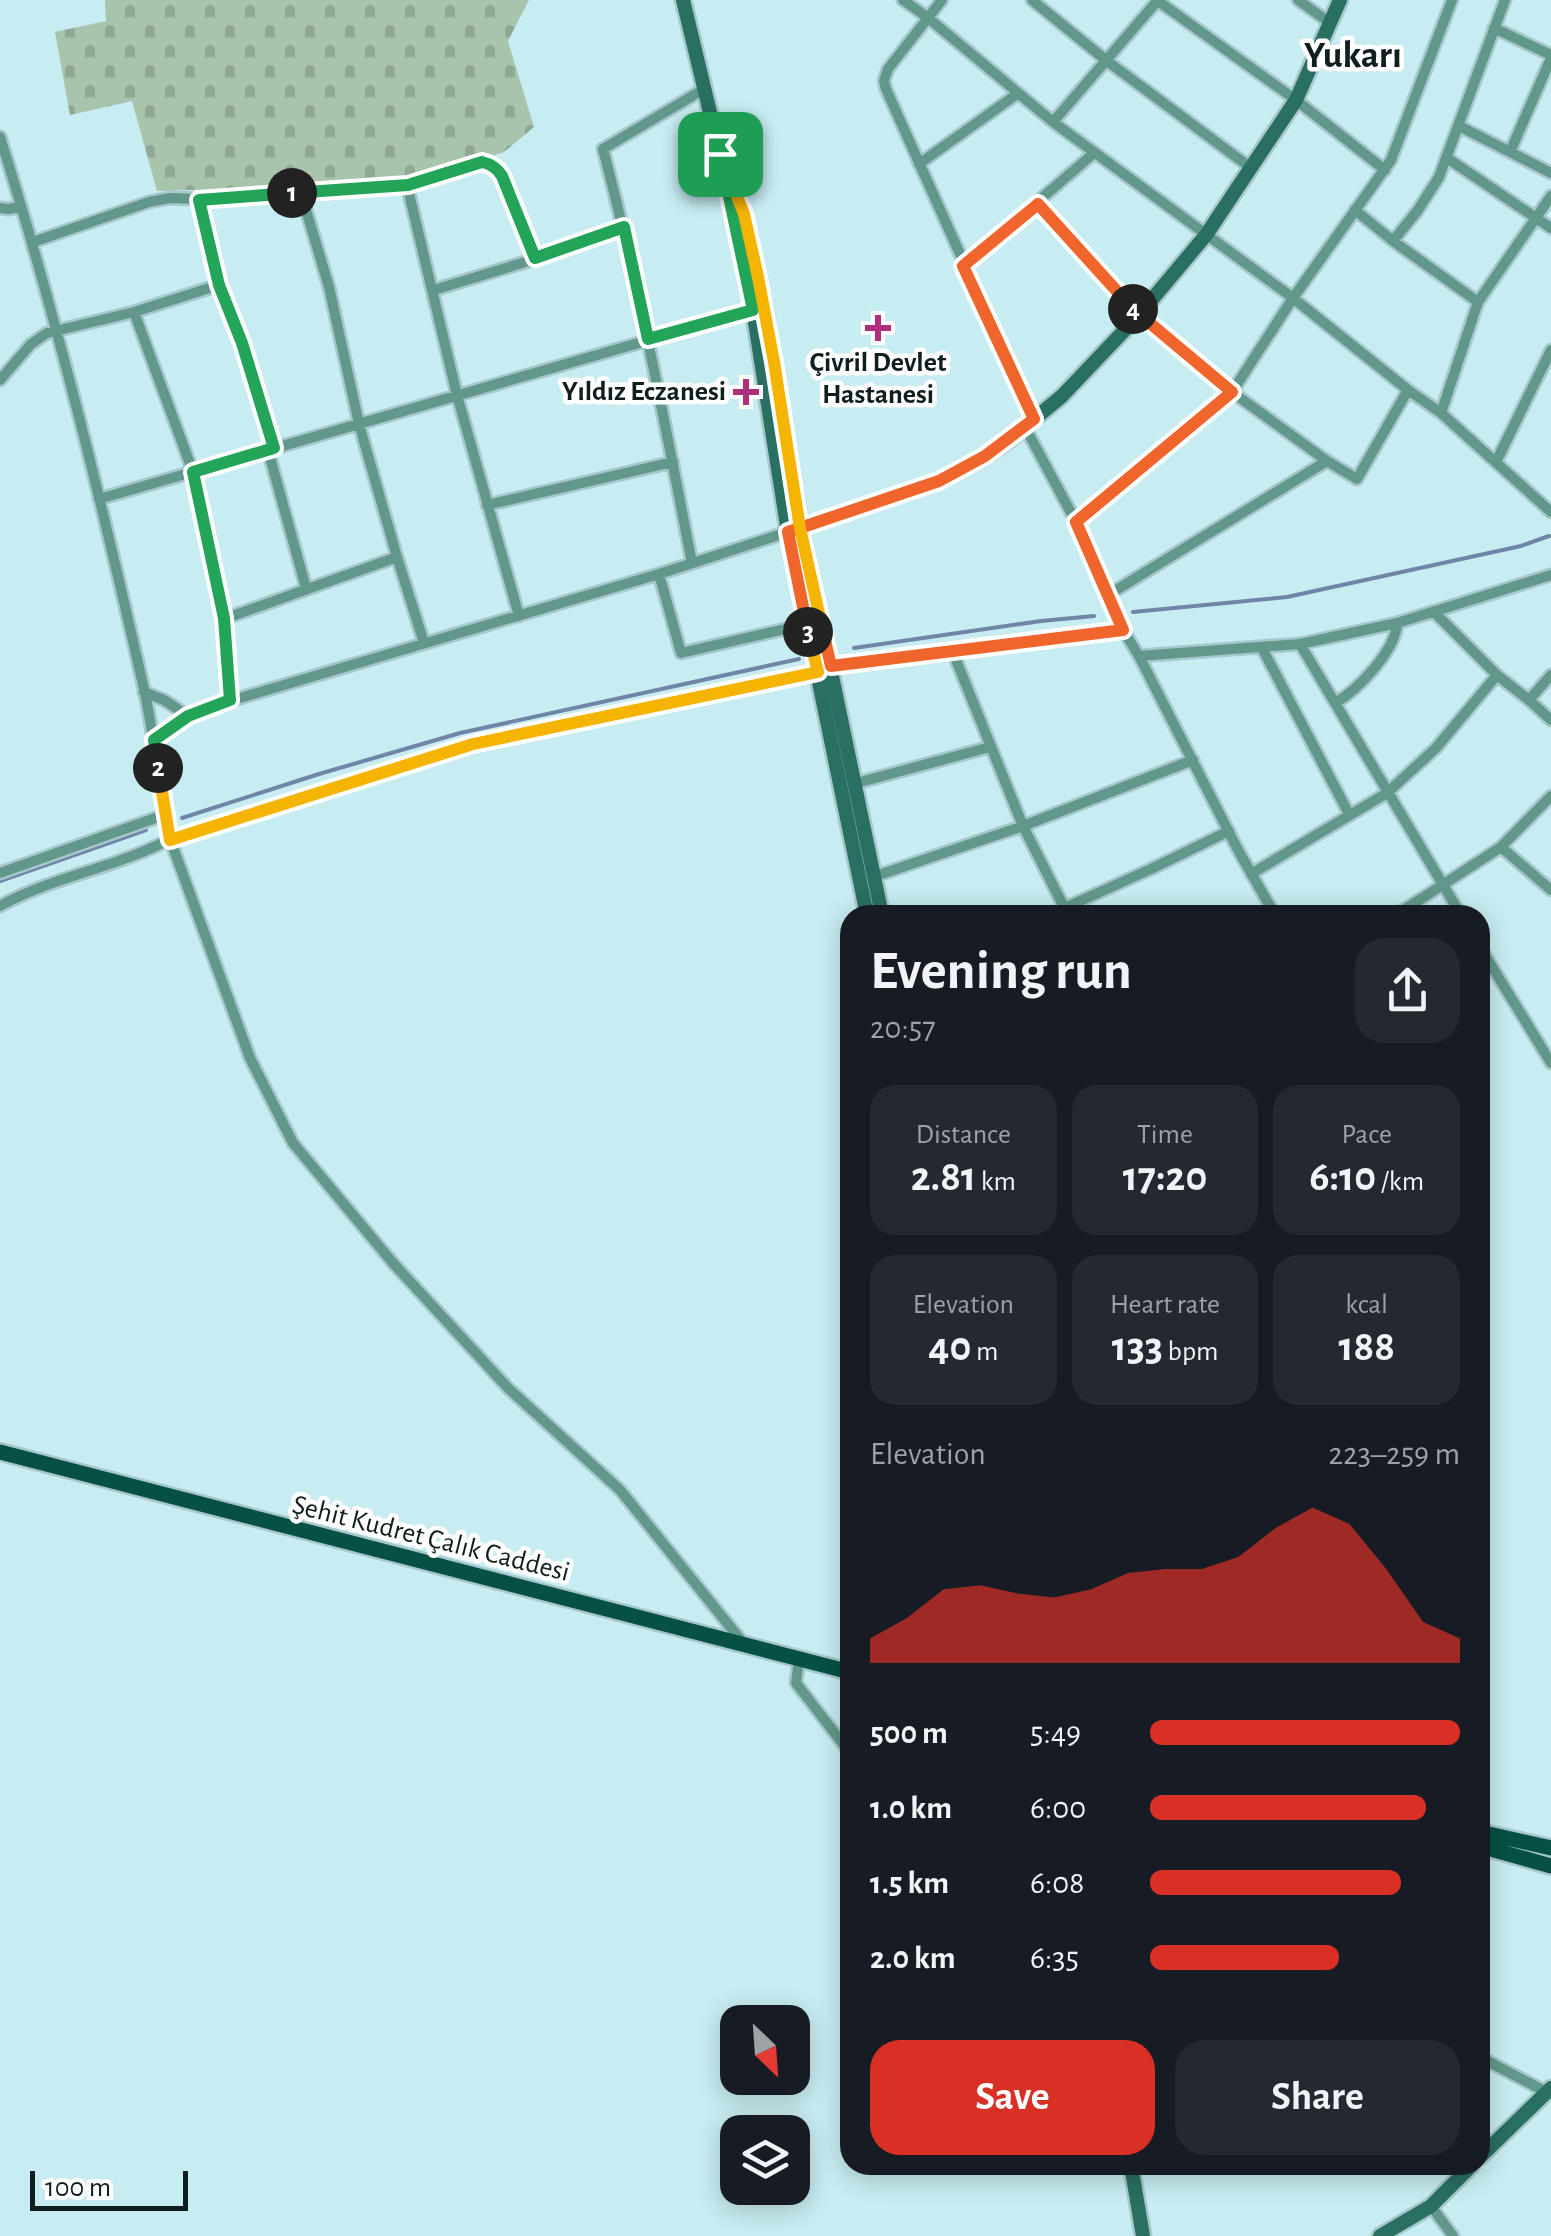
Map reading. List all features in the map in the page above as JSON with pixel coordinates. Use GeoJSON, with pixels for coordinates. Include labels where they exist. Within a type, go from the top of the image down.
{"type":"FeatureCollection","features":[{"type":"Feature","properties":{"kind":"main road"},"geometry":{"type":"LineString","coordinates":[[682,0],[753,310],[824,669],[865,905]]}},
{"type":"Feature","properties":{"kind":"main road"},"geometry":{"type":"LineString","coordinates":[[794,530],[939,481],[985,456],[1030,423],[1086,372],[1206,235],[1296,100],[1340,0]]}},
{"type":"Feature","properties":{"kind":"main road"},"geometry":{"type":"LineString","coordinates":[[720,154],[744,214],[774,362],[806,624],[824,669],[880,905]]}},
{"type":"Feature","properties":{"kind":"main road","name":"Şehit Kudret Çalık Caddesi"},"geometry":{"type":"LineString","coordinates":[[0,1452],[840,1669]]}},
{"type":"Feature","properties":{"kind":"main road"},"geometry":{"type":"LineString","coordinates":[[1490,1834],[1551,1848]]}},
{"type":"Feature","properties":{"kind":"main road"},"geometry":{"type":"LineString","coordinates":[[1490,1849],[1551,1866]]}},
{"type":"Feature","properties":{"kind":"main road"},"geometry":{"type":"LineString","coordinates":[[1490,2148],[1549,2092]]}},
{"type":"Feature","properties":{"kind":"main road"},"geometry":{"type":"LineString","coordinates":[[1133,2175],[1143,2236]]}},
{"type":"Feature","properties":{"kind":"main road"},"geometry":{"type":"LineString","coordinates":[[1380,2236],[1431,2206],[1462,2175]]}},
{"type":"Feature","properties":{"kind":"street"},"geometry":{"type":"LineString","coordinates":[[904,0],[1052,122],[1294,298],[1441,413],[1548,505]]}},
{"type":"Feature","properties":{"kind":"street"},"geometry":{"type":"LineString","coordinates":[[942,0],[888,69],[884,82],[1123,630],[1269,905]]}},
{"type":"Feature","properties":{"kind":"street"},"geometry":{"type":"LineString","coordinates":[[1052,122],[1158,0],[1385,170]]}},
{"type":"Feature","properties":{"kind":"street"},"geometry":{"type":"LineString","coordinates":[[1298,0],[1330,23]]}},
{"type":"Feature","properties":{"kind":"street"},"geometry":{"type":"LineString","coordinates":[[1076,522],[1232,392],[1385,170],[1452,0]]}},
{"type":"Feature","properties":{"kind":"street"},"geometry":{"type":"LineString","coordinates":[[1393,241],[1430,192],[1447,158],[1505,0]]}},
{"type":"Feature","properties":{"kind":"street"},"geometry":{"type":"LineString","coordinates":[[1040,2],[1107,60],[1251,168]]}},
{"type":"Feature","properties":{"kind":"street"},"geometry":{"type":"LineString","coordinates":[[1494,28],[1551,57],[1510,152]]}},
{"type":"Feature","properties":{"kind":"street"},"geometry":{"type":"LineString","coordinates":[[692,563],[648,339],[604,149],[704,90]]}},
{"type":"Feature","properties":{"kind":"street"},"geometry":{"type":"LineString","coordinates":[[919,164],[1017,94]]}},
{"type":"Feature","properties":{"kind":"street"},"geometry":{"type":"LineString","coordinates":[[1459,126],[1551,173]]}},
{"type":"Feature","properties":{"kind":"street"},"geometry":{"type":"LineString","coordinates":[[0,137],[33,242],[100,499],[154,740],[170,840],[250,1058],[294,1143],[392,1263],[508,1388],[620,1490],[744,1645]]}},
{"type":"Feature","properties":{"kind":"street"},"geometry":{"type":"LineString","coordinates":[[963,266],[1094,153]]}},
{"type":"Feature","properties":{"kind":"street"},"geometry":{"type":"LineString","coordinates":[[1447,158],[1551,228]]}},
{"type":"Feature","properties":{"kind":"street"},"geometry":{"type":"LineString","coordinates":[[33,242],[170,198],[199,200],[408,185],[482,162],[492,165],[502,176],[535,258]]}},
{"type":"Feature","properties":{"kind":"street"},"geometry":{"type":"LineString","coordinates":[[408,185],[457,394],[520,616]]}},
{"type":"Feature","properties":{"kind":"street"},"geometry":{"type":"LineString","coordinates":[[301,192],[396,558],[424,643]]}},
{"type":"Feature","properties":{"kind":"street"},"geometry":{"type":"LineString","coordinates":[[1441,413],[1478,302],[1551,196]]}},
{"type":"Feature","properties":{"kind":"street"},"geometry":{"type":"LineString","coordinates":[[199,200],[219,285],[242,343],[306,588]]}},
{"type":"Feature","properties":{"kind":"street"},"geometry":{"type":"LineString","coordinates":[[1038,204],[1138,315],[1232,392],[1357,479],[1408,390]]}},
{"type":"Feature","properties":{"kind":"street"},"geometry":{"type":"LineString","coordinates":[[0,208],[21,207]]}},
{"type":"Feature","properties":{"kind":"street"},"geometry":{"type":"LineString","coordinates":[[1355,210],[1478,302]]}},
{"type":"Feature","properties":{"kind":"street"},"geometry":{"type":"LineString","coordinates":[[434,290],[624,227]]}},
{"type":"Feature","properties":{"kind":"street"},"geometry":{"type":"LineString","coordinates":[[0,380],[31,344],[57,329],[134,312],[219,285]]}},
{"type":"Feature","properties":{"kind":"street"},"geometry":{"type":"LineString","coordinates":[[100,499],[753,310]]}},
{"type":"Feature","properties":{"kind":"street"},"geometry":{"type":"LineString","coordinates":[[134,312],[193,472],[224,618],[230,700]]}},
{"type":"Feature","properties":{"kind":"street"},"geometry":{"type":"LineString","coordinates":[[1496,462],[1551,350]]}},
{"type":"Feature","properties":{"kind":"street"},"geometry":{"type":"LineString","coordinates":[[1108,595],[1328,461]]}},
{"type":"Feature","properties":{"kind":"street"},"geometry":{"type":"LineString","coordinates":[[487,505],[672,462]]}},
{"type":"Feature","properties":{"kind":"street"},"geometry":{"type":"LineString","coordinates":[[154,740],[188,716],[230,700],[520,616],[794,530]]}},
{"type":"Feature","properties":{"kind":"street"},"geometry":{"type":"LineString","coordinates":[[224,618],[396,558]]}},
{"type":"Feature","properties":{"kind":"street"},"geometry":{"type":"LineString","coordinates":[[659,574],[681,653],[806,624]]}},
{"type":"Feature","properties":{"kind":"street"},"geometry":{"type":"LineString","coordinates":[[1139,656],[1300,644],[1397,623],[1551,576]]}},
{"type":"Feature","properties":{"kind":"street"},"geometry":{"type":"LineString","coordinates":[[1434,612],[1497,676],[1551,720]]}},
{"type":"Feature","properties":{"kind":"street"},"geometry":{"type":"LineString","coordinates":[[1334,703],[1357,687],[1392,644],[1397,623]]}},
{"type":"Feature","properties":{"kind":"street"},"geometry":{"type":"LineString","coordinates":[[0,906],[48,884],[170,840],[473,744],[824,669],[1123,630]]}},
{"type":"Feature","properties":{"kind":"street"},"geometry":{"type":"LineString","coordinates":[[1300,644],[1454,905]]}},
{"type":"Feature","properties":{"kind":"street"},"geometry":{"type":"LineString","coordinates":[[1262,648],[1348,814]]}},
{"type":"Feature","properties":{"kind":"street"},"geometry":{"type":"LineString","coordinates":[[952,650],[1023,826],[1063,905]]}},
{"type":"Feature","properties":{"kind":"street"},"geometry":{"type":"LineString","coordinates":[[1530,700],[1551,675]]}},
{"type":"Feature","properties":{"kind":"street"},"geometry":{"type":"LineString","coordinates":[[1251,874],[1387,793],[1436,748],[1497,676]]}},
{"type":"Feature","properties":{"kind":"street"},"geometry":{"type":"LineString","coordinates":[[144,692],[188,716]]}},
{"type":"Feature","properties":{"kind":"street"},"geometry":{"type":"LineString","coordinates":[[854,784],[990,747]]}},
{"type":"Feature","properties":{"kind":"street"},"geometry":{"type":"LineString","coordinates":[[873,877],[1023,826],[1193,760]]}},
{"type":"Feature","properties":{"kind":"street"},"geometry":{"type":"LineString","coordinates":[[1412,905],[1501,847],[1551,796]]}},
{"type":"Feature","properties":{"kind":"street"},"geometry":{"type":"LineString","coordinates":[[0,873],[164,814]]}},
{"type":"Feature","properties":{"kind":"street"},"geometry":{"type":"LineString","coordinates":[[1078,905],[1228,830]]}},
{"type":"Feature","properties":{"kind":"street"},"geometry":{"type":"LineString","coordinates":[[1501,847],[1551,890]]}},
{"type":"Feature","properties":{"kind":"street"},"geometry":{"type":"LineString","coordinates":[[1490,962],[1551,1063]]}},
{"type":"Feature","properties":{"kind":"street"},"geometry":{"type":"LineString","coordinates":[[799,1659],[796,1683],[840,1740]]}},
{"type":"Feature","properties":{"kind":"street"},"geometry":{"type":"LineString","coordinates":[[1490,2062],[1549,2092]]}},
{"type":"Feature","properties":{"kind":"street"},"geometry":{"type":"LineString","coordinates":[[1431,2206],[1453,2236]]}},
{"type":"Feature","properties":{"kind":"green space"},"geometry":{"type":"Polygon","coordinates":[[[105,0],[529,0],[508,41],[534,127],[504,152],[408,184],[157,191],[132,101],[70,115],[55,32],[106,21],[105,0]]]}},
{"type":"Feature","properties":{"kind":"waterway"},"geometry":{"type":"LineString","coordinates":[[1133,612],[1287,597],[1521,546],[1549,536]]}},
{"type":"Feature","properties":{"kind":"waterway"},"geometry":{"type":"LineString","coordinates":[[854,648],[1094,616]]}},
{"type":"Feature","properties":{"kind":"waterway"},"geometry":{"type":"LineString","coordinates":[[182,818],[460,733],[799,659]]}},
{"type":"Feature","properties":{"kind":"waterway"},"geometry":{"type":"LineString","coordinates":[[0,881],[146,830]]}},
{"type":"Feature","properties":{"kind":"place","name":"Çivril Devlet Hastanesi"},"geometry":{"type":"Point","coordinates":[878,328]}},
{"type":"Feature","properties":{"kind":"place","name":"Yıldız Eczanesi"},"geometry":{"type":"Point","coordinates":[746,392]}},
{"type":"Feature","properties":{"kind":"district","name":"Yukarı"},"geometry":{"type":"Point","coordinates":[1353,56]}},
{"type":"Feature","properties":{"kind":"route"},"geometry":{"type":"LineString","coordinates":[[720,154],[744,214],[758,277],[800,528],[831,666],[1123,630],[1076,522],[1232,392],[1138,315],[1038,204],[963,266],[1034,419],[985,456],[939,481],[883,501],[800,528],[788,532],[818,672],[473,744],[170,840],[154,740],[188,716],[230,700],[224,618],[193,472],[274,448],[242,343],[219,285],[199,200],[390,188],[487,163],[502,176],[535,258],[624,227],[648,339],[753,310],[720,154]]}}]}
